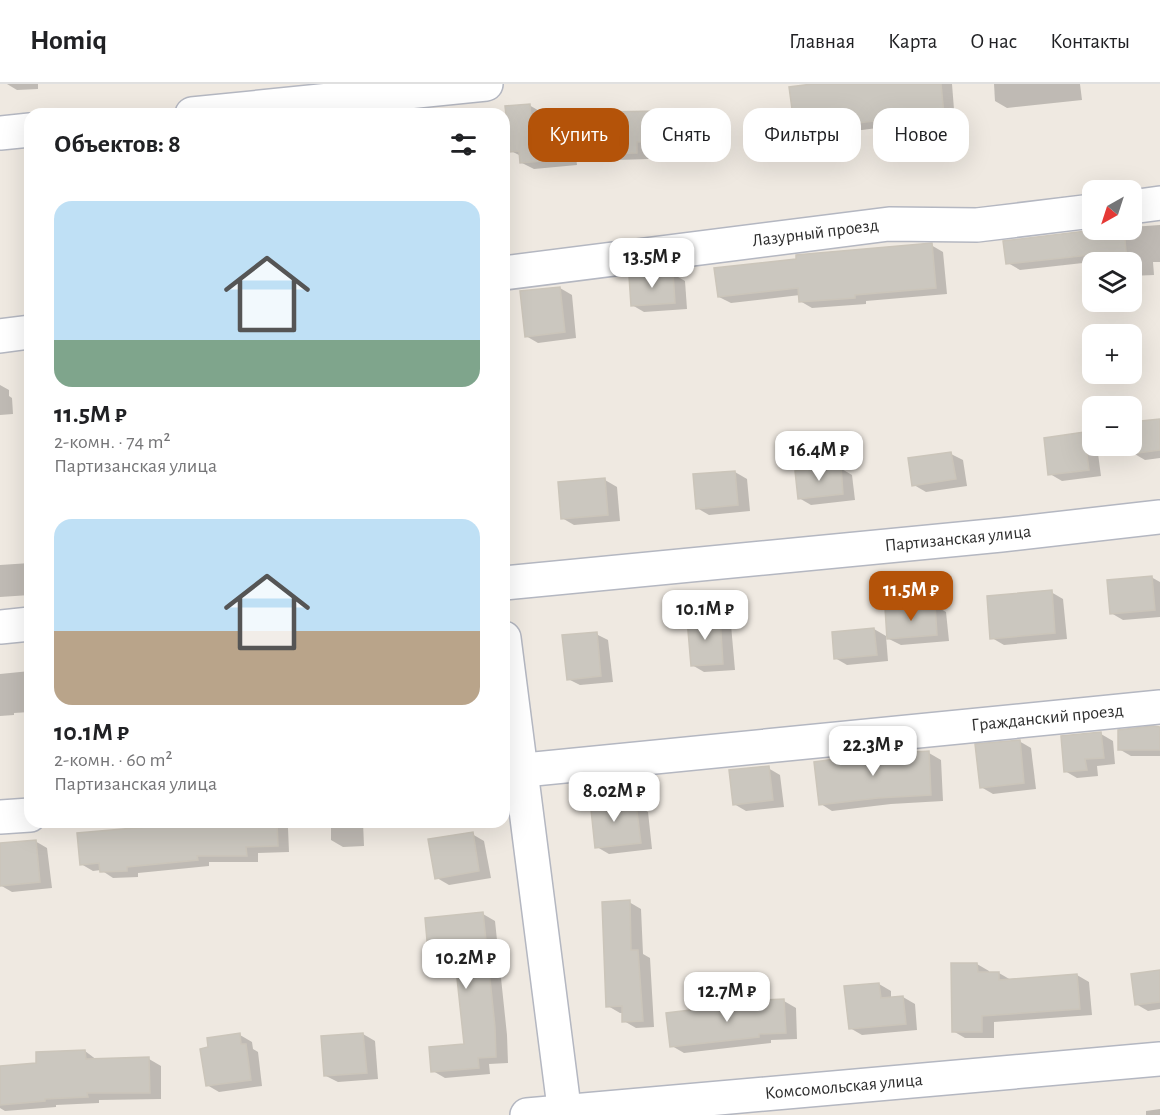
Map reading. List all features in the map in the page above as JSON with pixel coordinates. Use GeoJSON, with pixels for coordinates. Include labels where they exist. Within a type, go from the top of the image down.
{"type":"FeatureCollection","features":[{"type":"Feature","properties":{"kind":"street"},"geometry":{"type":"LineString","coordinates":[[274,108],[453,95],[486,84]]}},
{"type":"Feature","properties":{"kind":"street"},"geometry":{"type":"LineString","coordinates":[[0,133],[24,131]]}},
{"type":"Feature","properties":{"kind":"street"},"geometry":{"type":"LineString","coordinates":[[1142,205],[1160,203]]}},
{"type":"Feature","properties":{"kind":"street","name":"Лазурный проезд"},"geometry":{"type":"LineString","coordinates":[[510,272],[889,224],[977,225],[1082,212]]}},
{"type":"Feature","properties":{"kind":"street"},"geometry":{"type":"LineString","coordinates":[[0,336],[24,333]]}},
{"type":"Feature","properties":{"kind":"street","name":"Партизанская улица"},"geometry":{"type":"LineString","coordinates":[[510,582],[990,536],[1160,517]]}},
{"type":"Feature","properties":{"kind":"street"},"geometry":{"type":"LineString","coordinates":[[0,627],[24,625]]}},
{"type":"Feature","properties":{"kind":"street","name":"Гражданский проезд"},"geometry":{"type":"LineString","coordinates":[[513,771],[1160,707]]}},
{"type":"Feature","properties":{"kind":"street"},"geometry":{"type":"LineString","coordinates":[[510,727],[513,771],[564,1113]]}},
{"type":"Feature","properties":{"kind":"street"},"geometry":{"type":"LineString","coordinates":[[0,818],[24,816]]}},
{"type":"Feature","properties":{"kind":"street","name":"Комсомольская улица"},"geometry":{"type":"LineString","coordinates":[[527,1115],[1160,1059]]}},
{"type":"Feature","properties":{"kind":"building"},"geometry":{"type":"Polygon","coordinates":[[[812,84],[941,84],[943,108],[873,108],[873,121],[861,123],[861,108],[792,108],[789,87],[812,84]]]}},
{"type":"Feature","properties":{"kind":"building"},"geometry":{"type":"Polygon","coordinates":[[[530,104],[530,108],[528,108],[528,162],[531,162],[520,163],[519,151],[510,152],[510,108],[505,106],[530,104]]]}},
{"type":"Feature","properties":{"kind":"building"},"geometry":{"type":"Polygon","coordinates":[[[641,111],[641,142],[637,142],[637,153],[629,153],[629,112],[641,111]]]}},
{"type":"Feature","properties":{"kind":"building"},"geometry":{"type":"Polygon","coordinates":[[[1082,232],[1082,240],[1125,240],[1126,252],[1082,252],[1082,256],[1006,264],[1003,241],[1082,232]]]}},
{"type":"Feature","properties":{"kind":"building"},"geometry":{"type":"Polygon","coordinates":[[[932,243],[936,288],[799,302],[798,288],[718,297],[714,268],[796,259],[796,255],[932,243]]]}},
{"type":"Feature","properties":{"kind":"building"},"geometry":{"type":"Polygon","coordinates":[[[673,272],[675,303],[631,306],[629,276],[673,272]]]}},
{"type":"Feature","properties":{"kind":"building"},"geometry":{"type":"Polygon","coordinates":[[[560,287],[565,332],[525,337],[520,291],[560,287]]]}},
{"type":"Feature","properties":{"kind":"building"},"geometry":{"type":"Polygon","coordinates":[[[1160,419],[1160,450],[1142,452],[1142,421],[1160,419]]]}},
{"type":"Feature","properties":{"kind":"building"},"geometry":{"type":"Polygon","coordinates":[[[1082,432],[1082,456],[1087,456],[1089,470],[1048,475],[1044,438],[1082,432]]]}},
{"type":"Feature","properties":{"kind":"building"},"geometry":{"type":"Polygon","coordinates":[[[951,452],[956,479],[912,486],[908,458],[951,452]]]}},
{"type":"Feature","properties":{"kind":"building"},"geometry":{"type":"Polygon","coordinates":[[[841,466],[843,494],[798,499],[795,471],[841,466]]]}},
{"type":"Feature","properties":{"kind":"building"},"geometry":{"type":"Polygon","coordinates":[[[735,471],[738,505],[696,509],[693,474],[735,471]]]}},
{"type":"Feature","properties":{"kind":"building"},"geometry":{"type":"Polygon","coordinates":[[[605,478],[608,515],[561,519],[558,482],[605,478]]]}},
{"type":"Feature","properties":{"kind":"building"},"geometry":{"type":"Polygon","coordinates":[[[1152,576],[1155,610],[1110,614],[1107,580],[1152,576]]]}},
{"type":"Feature","properties":{"kind":"building"},"geometry":{"type":"Polygon","coordinates":[[[1052,590],[1055,633],[990,639],[987,596],[1052,590]]]}},
{"type":"Feature","properties":{"kind":"building"},"geometry":{"type":"Polygon","coordinates":[[[935,604],[937,635],[887,639],[885,608],[935,604]]]}},
{"type":"Feature","properties":{"kind":"building"},"geometry":{"type":"Polygon","coordinates":[[[720,617],[723,664],[691,666],[687,619],[720,617]]]}},
{"type":"Feature","properties":{"kind":"building"},"geometry":{"type":"Polygon","coordinates":[[[874,628],[877,655],[834,659],[832,632],[874,628]]]}},
{"type":"Feature","properties":{"kind":"building"},"geometry":{"type":"Polygon","coordinates":[[[597,632],[601,676],[567,680],[562,635],[597,632]]]}},
{"type":"Feature","properties":{"kind":"building"},"geometry":{"type":"Polygon","coordinates":[[[1160,727],[1160,750],[1118,750],[1118,730],[1160,727]]]}},
{"type":"Feature","properties":{"kind":"building"},"geometry":{"type":"Polygon","coordinates":[[[1101,732],[1104,758],[1085,759],[1087,770],[1064,772],[1061,736],[1101,732]]]}},
{"type":"Feature","properties":{"kind":"building"},"geometry":{"type":"Polygon","coordinates":[[[1020,740],[1024,783],[980,788],[975,744],[1020,740]]]}},
{"type":"Feature","properties":{"kind":"building"},"geometry":{"type":"Polygon","coordinates":[[[929,751],[931,795],[819,805],[814,762],[866,755],[929,751]]]}},
{"type":"Feature","properties":{"kind":"building"},"geometry":{"type":"Polygon","coordinates":[[[769,766],[773,800],[733,805],[729,770],[769,766]]]}},
{"type":"Feature","properties":{"kind":"building"},"geometry":{"type":"Polygon","coordinates":[[[615,797],[616,806],[636,804],[641,843],[595,848],[590,800],[615,797]]]}},
{"type":"Feature","properties":{"kind":"building"},"geometry":{"type":"Polygon","coordinates":[[[135,828],[277,828],[278,846],[246,847],[247,856],[197,856],[198,860],[127,867],[127,871],[100,872],[99,863],[80,865],[77,833],[135,828]]]}},
{"type":"Feature","properties":{"kind":"building"},"geometry":{"type":"Polygon","coordinates":[[[473,832],[479,871],[435,879],[428,839],[473,832]]]}},
{"type":"Feature","properties":{"kind":"building"},"geometry":{"type":"Polygon","coordinates":[[[36,840],[40,882],[0,886],[0,843],[36,840]]]}},
{"type":"Feature","properties":{"kind":"building"},"geometry":{"type":"Polygon","coordinates":[[[630,900],[631,950],[638,950],[643,1021],[622,1022],[622,1006],[606,1007],[602,902],[630,900]]]}},
{"type":"Feature","properties":{"kind":"building"},"geometry":{"type":"Polygon","coordinates":[[[483,912],[496,1057],[478,1058],[479,1068],[431,1072],[429,1047],[464,1044],[454,950],[428,952],[425,918],[483,912]]]}},
{"type":"Feature","properties":{"kind":"building"},"geometry":{"type":"Polygon","coordinates":[[[951,963],[977,963],[978,972],[999,972],[999,980],[1077,974],[1080,1009],[982,1016],[982,1032],[952,1032],[951,963]]]}},
{"type":"Feature","properties":{"kind":"building"},"geometry":{"type":"Polygon","coordinates":[[[1160,970],[1160,1002],[1135,1005],[1131,974],[1160,970]]]}},
{"type":"Feature","properties":{"kind":"building"},"geometry":{"type":"Polygon","coordinates":[[[879,983],[881,998],[903,996],[906,1024],[849,1029],[844,986],[879,983]]]}},
{"type":"Feature","properties":{"kind":"building"},"geometry":{"type":"Polygon","coordinates":[[[784,999],[786,1033],[759,1034],[759,1037],[670,1047],[666,1013],[741,1004],[741,1001],[784,999]]]}},
{"type":"Feature","properties":{"kind":"building"},"geometry":{"type":"Polygon","coordinates":[[[240,1033],[241,1044],[246,1044],[251,1080],[206,1086],[200,1049],[208,1047],[207,1038],[240,1033]]]}},
{"type":"Feature","properties":{"kind":"building"},"geometry":{"type":"Polygon","coordinates":[[[363,1033],[367,1073],[324,1076],[321,1036],[363,1033]]]}},
{"type":"Feature","properties":{"kind":"building"},"geometry":{"type":"Polygon","coordinates":[[[85,1050],[86,1059],[149,1057],[150,1093],[87,1093],[88,1097],[45,1099],[45,1101],[0,1105],[0,1066],[36,1063],[36,1052],[85,1050]]]}}]}
